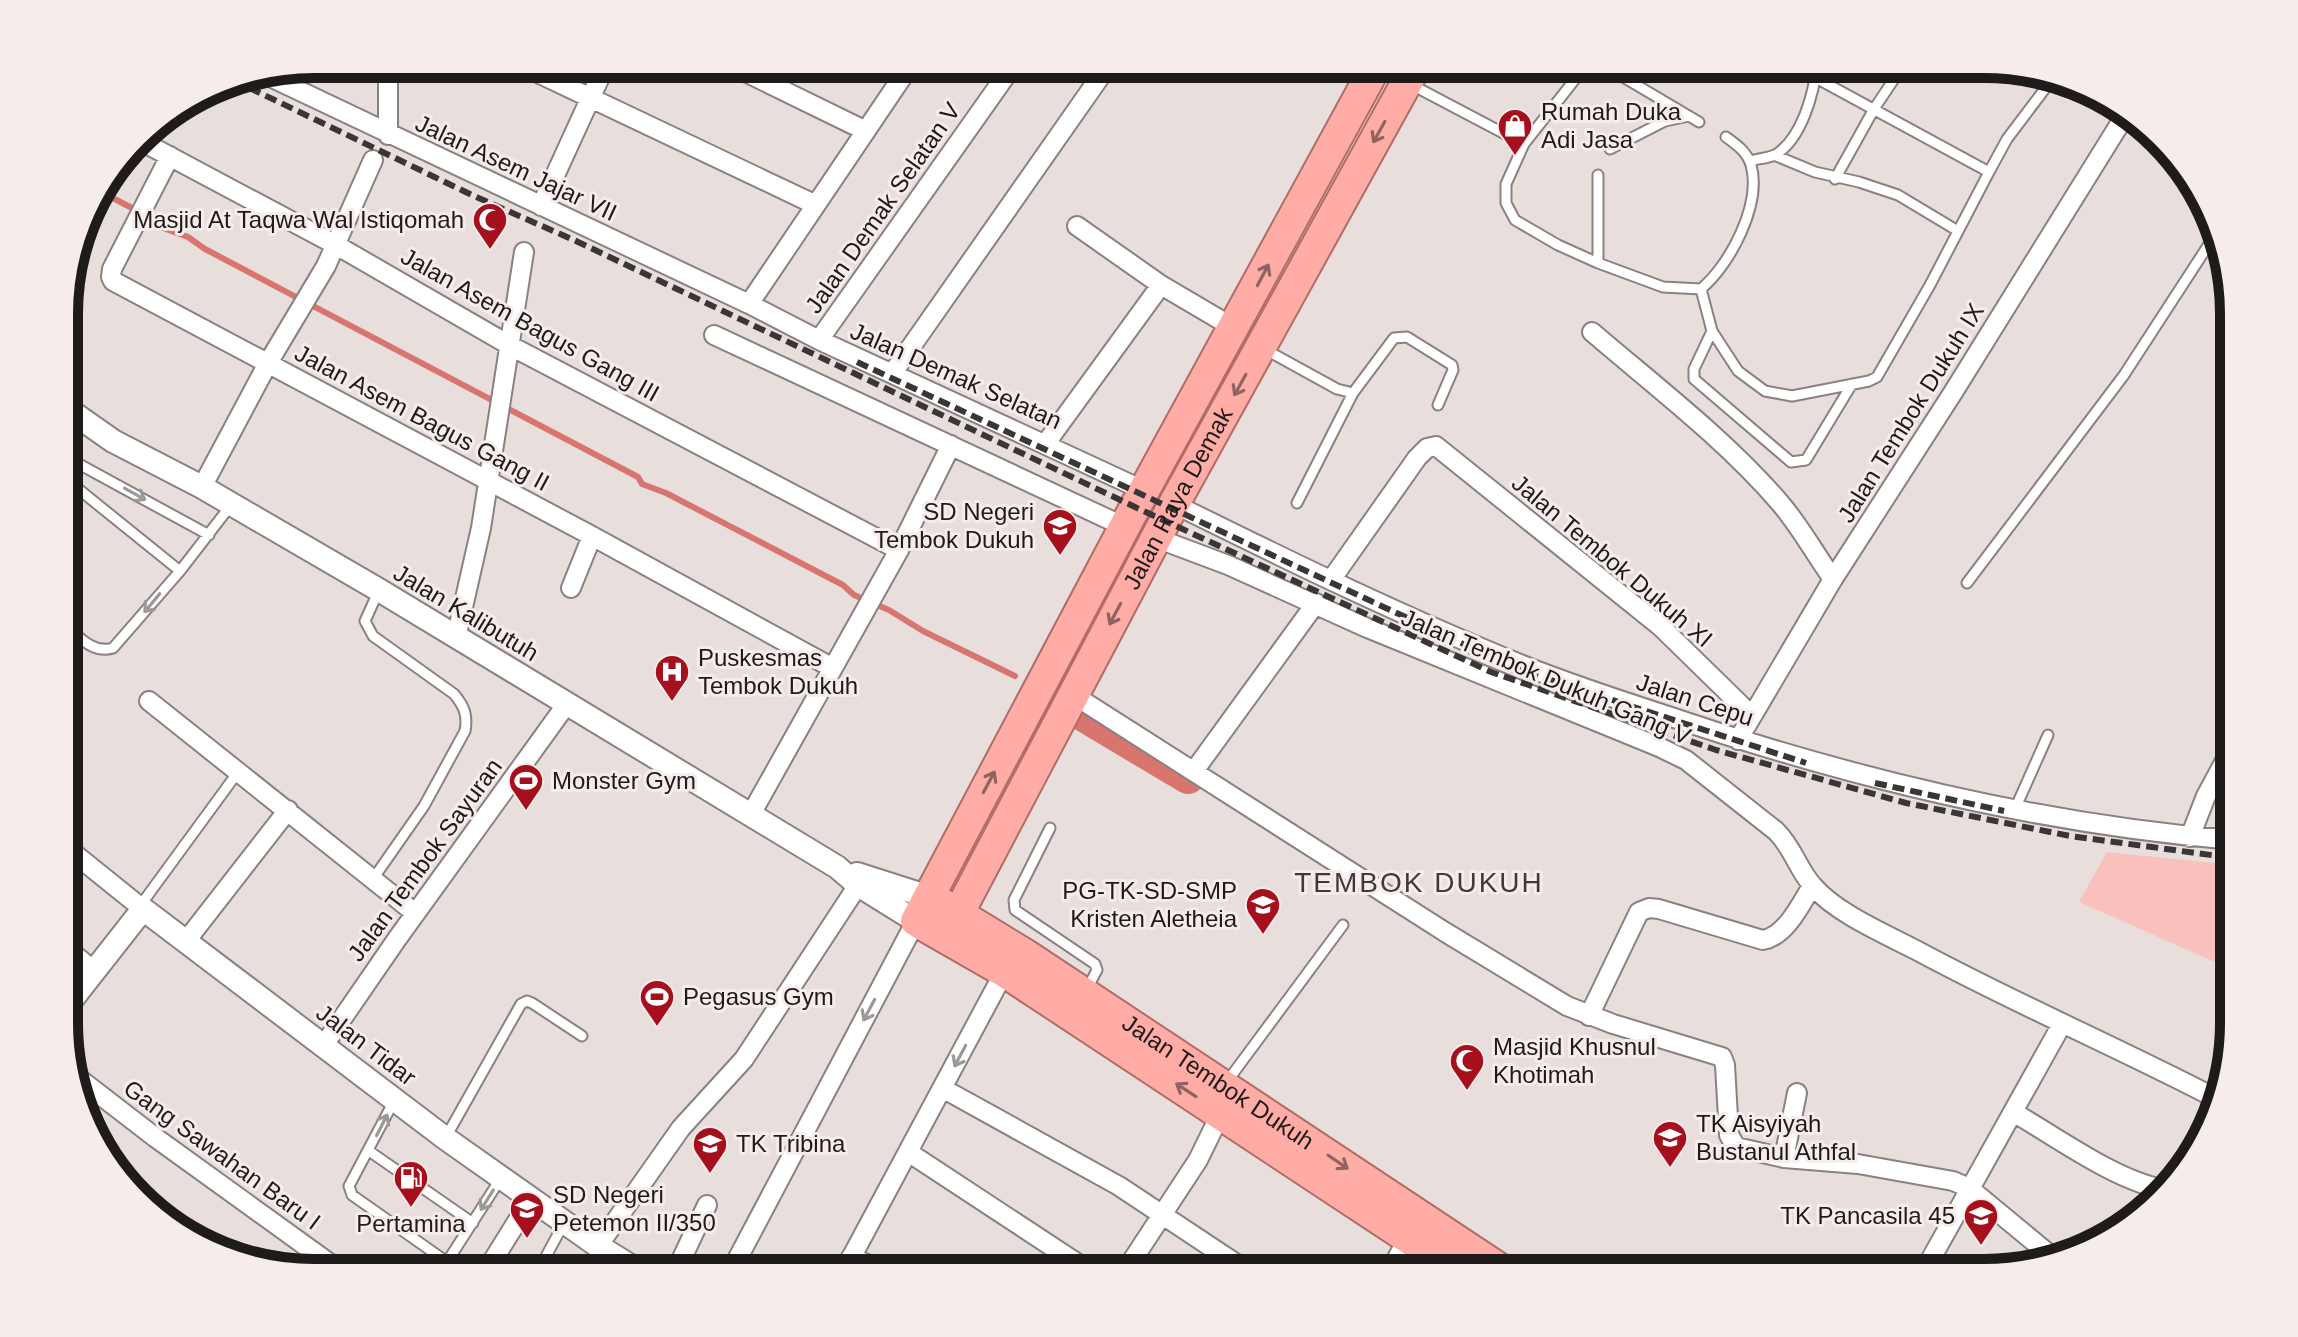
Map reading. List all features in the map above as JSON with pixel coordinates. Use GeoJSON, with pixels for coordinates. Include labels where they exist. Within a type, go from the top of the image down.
{"type":"FeatureCollection","features":[{"type":"Feature","properties":{"kind":"highway","name":"Jalan Raya Demak"},"geometry":{"type":"LineString","coordinates":[[923,909],[1234,328],[1359,78]]}},
{"type":"Feature","properties":{"kind":"highway","name":"Jalan Raya Demak"},"geometry":{"type":"LineString","coordinates":[[952,924],[1174,504],[1409,78]]}},
{"type":"Feature","properties":{"kind":"highway","name":"Jalan Tembok Dukuh"},"geometry":{"type":"LineString","coordinates":[[923,909],[1011,960],[1223,1100],[1482,1258]]}},
{"type":"Feature","properties":{"kind":"highway","name":"Jalan Tembok Dukuh"},"geometry":{"type":"LineString","coordinates":[[1011,960],[1084,994],[1439,1258]]}},
{"type":"Feature","properties":{"kind":"street"},"geometry":{"type":"LineString","coordinates":[[388,78],[388,135]]}},
{"type":"Feature","properties":{"kind":"street"},"geometry":{"type":"LineString","coordinates":[[548,78],[816,205]]}},
{"type":"Feature","properties":{"kind":"street"},"geometry":{"type":"LineString","coordinates":[[541,206],[599,78]]}},
{"type":"Feature","properties":{"kind":"street"},"geometry":{"type":"LineString","coordinates":[[758,78],[866,131]]}},
{"type":"Feature","properties":{"kind":"street"},"geometry":{"type":"LineString","coordinates":[[749,304],[902,78]]}},
{"type":"Feature","properties":{"kind":"street","name":"Jalan Demak Selatan V"},"geometry":{"type":"LineString","coordinates":[[819,340],[1004,78]]}},
{"type":"Feature","properties":{"kind":"street"},"geometry":{"type":"LineString","coordinates":[[892,374],[1099,78]]}},
{"type":"Feature","properties":{"kind":"street","name":"Jalan Asem Jajar VII"},"geometry":{"type":"LineString","coordinates":[[278,81],[749,304]]}},
{"type":"Feature","properties":{"kind":"street","name":"Jalan Tembok Dukuh IX"},"geometry":{"type":"LineString","coordinates":[[1738,740],[1833,579],[2121,122]]}},
{"type":"Feature","properties":{"kind":"street","name":"Jalan Asem Bagus Gang III"},"geometry":{"type":"LineString","coordinates":[[150,145],[336,245],[509,345],[899,550]]}},
{"type":"Feature","properties":{"kind":"street","name":"Jalan Asem Bagus Gang II"},"geometry":{"type":"LineString","coordinates":[[170,156],[110,274],[113,281],[831,667]]}},
{"type":"Feature","properties":{"kind":"street"},"geometry":{"type":"LineString","coordinates":[[202,487],[336,245],[373,160]]}},
{"type":"Feature","properties":{"kind":"street"},"geometry":{"type":"LineString","coordinates":[[1077,226],[1161,285],[1234,328]]}},
{"type":"Feature","properties":{"kind":"street"},"geometry":{"type":"LineString","coordinates":[[456,638],[489,482],[524,252]]}},
{"type":"Feature","properties":{"kind":"street"},"geometry":{"type":"LineString","coordinates":[[1046,443],[1161,285]]}},
{"type":"Feature","properties":{"kind":"street","name":"Jalan Demak Selatan"},"geometry":{"type":"LineString","coordinates":[[749,304],[819,340],[1145,491]]}},
{"type":"Feature","properties":{"kind":"street"},"geometry":{"type":"LineString","coordinates":[[1592,332],[1696,422],[1769,491],[1789,514],[1833,579]]}},
{"type":"Feature","properties":{"kind":"street"},"geometry":{"type":"LineString","coordinates":[[714,335],[1125,527]]}},
{"type":"Feature","properties":{"kind":"street","name":"Jalan Kalibutuh"},"geometry":{"type":"LineString","coordinates":[[78,417],[113,441],[202,487],[379,590],[861,881],[923,909]]}},
{"type":"Feature","properties":{"kind":"street"},"geometry":{"type":"LineString","coordinates":[[750,816],[899,550],[951,445]]}},
{"type":"Feature","properties":{"kind":"street","name":"Jalan Tembok Dukuh XI"},"geometry":{"type":"LineString","coordinates":[[1331,580],[1423,451],[1429,446],[1439,447],[1661,627],[1751,715]]}},
{"type":"Feature","properties":{"kind":"street","name":"Jalan Cepu"},"geometry":{"type":"LineString","coordinates":[[1174,504],[1331,580],[1524,666],[1738,740],[1908,788],[2015,809],[2219,839]]}},
{"type":"Feature","properties":{"kind":"street"},"geometry":{"type":"LineString","coordinates":[[571,588],[592,536]]}},
{"type":"Feature","properties":{"kind":"street","name":"Jalan Tembok Dukuh Gang V"},"geometry":{"type":"LineString","coordinates":[[1156,538],[1228,565],[1365,627],[1686,760],[1776,831],[1789,844],[1812,886],[1836,905],[1988,988],[2208,1094]]}},
{"type":"Feature","properties":{"kind":"street"},"geometry":{"type":"LineString","coordinates":[[1194,771],[1316,603]]}},
{"type":"Feature","properties":{"kind":"street"},"geometry":{"type":"LineString","coordinates":[[1072,694],[1567,1006],[1589,1016],[1722,1057],[1729,1135],[1732,1143],[1743,1151],[1858,1164],[1938,1178],[1969,1188],[2044,1250]]}},
{"type":"Feature","properties":{"kind":"street"},"geometry":{"type":"LineString","coordinates":[[149,701],[415,913]]}},
{"type":"Feature","properties":{"kind":"street","name":"Jalan Tembok Sayuran"},"geometry":{"type":"LineString","coordinates":[[324,1045],[415,913],[566,705]]}},
{"type":"Feature","properties":{"kind":"street"},"geometry":{"type":"LineString","coordinates":[[2190,837],[2219,772]]}},
{"type":"Feature","properties":{"kind":"street"},"geometry":{"type":"LineString","coordinates":[[186,941],[288,810]]}},
{"type":"Feature","properties":{"kind":"street","name":"Jalan Tidar"},"geometry":{"type":"LineString","coordinates":[[78,857],[445,1138],[565,1222],[612,1259]]}},
{"type":"Feature","properties":{"kind":"street"},"geometry":{"type":"LineString","coordinates":[[598,1246],[681,1128],[744,1059],[861,881]]}},
{"type":"Feature","properties":{"kind":"street"},"geometry":{"type":"LineString","coordinates":[[1589,1016],[1639,912],[1649,908],[1659,909],[1763,940],[1773,938],[1782,930],[1812,886]]}},
{"type":"Feature","properties":{"kind":"street"},"geometry":{"type":"LineString","coordinates":[[78,991],[141,907]]}},
{"type":"Feature","properties":{"kind":"street"},"geometry":{"type":"LineString","coordinates":[[738,1259],[923,909]]}},
{"type":"Feature","properties":{"kind":"street"},"geometry":{"type":"LineString","coordinates":[[78,958],[93,970]]}},
{"type":"Feature","properties":{"kind":"street"},"geometry":{"type":"LineString","coordinates":[[850,1259],[1011,960]]}},
{"type":"Feature","properties":{"kind":"street"},"geometry":{"type":"LineString","coordinates":[[1931,1258],[2062,1024]]}},
{"type":"Feature","properties":{"kind":"street","name":"Gang Sawahan Baru I"},"geometry":{"type":"LineString","coordinates":[[86,1084],[324,1259]]}},
{"type":"Feature","properties":{"kind":"street"},"geometry":{"type":"LineString","coordinates":[[942,1088],[1039,1140],[1163,1214],[1229,1258]]}},
{"type":"Feature","properties":{"kind":"street"},"geometry":{"type":"LineString","coordinates":[[1784,1158],[1797,1093]]}},
{"type":"Feature","properties":{"kind":"street"},"geometry":{"type":"LineString","coordinates":[[1134,1259],[1198,1160],[1223,1100]]}},
{"type":"Feature","properties":{"kind":"street"},"geometry":{"type":"LineString","coordinates":[[2013,1112],[2116,1173],[2140,1185],[2153,1187]]}},
{"type":"Feature","properties":{"kind":"street"},"geometry":{"type":"LineString","coordinates":[[908,1152],[1070,1259]]}},
{"type":"Feature","properties":{"kind":"street"},"geometry":{"type":"LineString","coordinates":[[494,1259],[531,1199]]}},
{"type":"Feature","properties":{"kind":"street"},"geometry":{"type":"LineString","coordinates":[[682,1259],[707,1205]]}},
{"type":"Feature","properties":{"kind":"street"},"geometry":{"type":"LineString","coordinates":[[1397,1258],[1408,1238]]}},
{"type":"Feature","properties":{"kind":"lane"},"geometry":{"type":"LineString","coordinates":[[1420,78],[1524,144]]}},
{"type":"Feature","properties":{"kind":"lane"},"geometry":{"type":"LineString","coordinates":[[1576,78],[1524,144],[1506,184],[1506,203],[1515,220],[1558,245],[1598,263],[1663,287],[1701,289],[1714,278],[1731,255],[1747,217],[1752,189],[1750,161],[1726,137]]}},
{"type":"Feature","properties":{"kind":"lane"},"geometry":{"type":"LineString","coordinates":[[1625,78],[1699,122]]}},
{"type":"Feature","properties":{"kind":"lane"},"geometry":{"type":"LineString","coordinates":[[1750,161],[1774,155],[1792,137],[1816,78],[1989,172]]}},
{"type":"Feature","properties":{"kind":"lane"},"geometry":{"type":"LineString","coordinates":[[1835,179],[1895,78]]}},
{"type":"Feature","properties":{"kind":"lane"},"geometry":{"type":"LineString","coordinates":[[1701,289],[1712,331],[1738,371],[1765,391],[1792,396],[1877,377],[2007,139],[2047,87]]}},
{"type":"Feature","properties":{"kind":"lane"},"geometry":{"type":"LineString","coordinates":[[1610,149],[1665,121],[1689,116]]}},
{"type":"Feature","properties":{"kind":"lane"},"geometry":{"type":"LineString","coordinates":[[1774,155],[1835,179],[1859,182],[1898,195],[1958,231]]}},
{"type":"Feature","properties":{"kind":"lane"},"geometry":{"type":"LineString","coordinates":[[1598,175],[1598,263]]}},
{"type":"Feature","properties":{"kind":"lane"},"geometry":{"type":"LineString","coordinates":[[1967,583],[2124,375],[2209,244]]}},
{"type":"Feature","properties":{"kind":"lane"},"geometry":{"type":"LineString","coordinates":[[1712,331],[1694,369],[1694,379],[1791,462],[1806,460],[1852,384]]}},
{"type":"Feature","properties":{"kind":"lane"},"geometry":{"type":"LineString","coordinates":[[1297,503],[1353,393],[1394,338],[1407,337],[1452,365],[1453,370],[1438,405]]}},
{"type":"Feature","properties":{"kind":"lane"},"geometry":{"type":"LineString","coordinates":[[1261,347],[1337,389],[1353,393]]}},
{"type":"Feature","properties":{"kind":"lane"},"geometry":{"type":"LineString","coordinates":[[78,464],[209,535]]}},
{"type":"Feature","properties":{"kind":"lane"},"geometry":{"type":"LineString","coordinates":[[78,489],[180,571]]}},
{"type":"Feature","properties":{"kind":"lane"},"geometry":{"type":"LineString","coordinates":[[78,636],[89,646],[104,651],[113,648],[180,571],[231,505]]}},
{"type":"Feature","properties":{"kind":"lane"},"geometry":{"type":"LineString","coordinates":[[373,879],[424,806],[465,731],[468,719],[463,705],[454,694],[373,636],[365,621],[379,590]]}},
{"type":"Feature","properties":{"kind":"lane"},"geometry":{"type":"LineString","coordinates":[[2015,809],[2048,735]]}},
{"type":"Feature","properties":{"kind":"lane"},"geometry":{"type":"LineString","coordinates":[[141,907],[238,772]]}},
{"type":"Feature","properties":{"kind":"lane"},"geometry":{"type":"LineString","coordinates":[[1050,828],[1014,900],[1015,910],[1024,919],[1095,964],[1097,970],[1084,994]]}},
{"type":"Feature","properties":{"kind":"lane"},"geometry":{"type":"LineString","coordinates":[[1223,1100],[1343,925]]}},
{"type":"Feature","properties":{"kind":"lane"},"geometry":{"type":"LineString","coordinates":[[445,1138],[521,1004],[527,1001],[532,1003],[582,1036]]}},
{"type":"Feature","properties":{"kind":"lane"},"geometry":{"type":"LineString","coordinates":[[395,1099],[349,1186],[352,1195],[442,1259]]}},
{"type":"Feature","properties":{"kind":"lane"},"geometry":{"type":"LineString","coordinates":[[369,1151],[473,1223]]}},
{"type":"Feature","properties":{"kind":"lane"},"geometry":{"type":"LineString","coordinates":[[449,1259],[501,1178]]}},
{"type":"Feature","properties":{"kind":"lane"},"geometry":{"type":"LineString","coordinates":[[545,1259],[565,1222]]}},
{"type":"Feature","properties":{"kind":"shaded area"},"geometry":{"type":"Polygon","coordinates":[[[2107,852],[2219,864],[2219,964],[2079,902],[2107,852]]]}},
{"type":"Feature","properties":{"kind":"waterway"},"geometry":{"type":"LineString","coordinates":[[110,197],[134,209],[138,219],[188,237],[205,249],[638,477],[642,484],[666,493],[843,585],[854,595],[1015,676]]}},
{"type":"Feature","properties":{"kind":"waterway"},"geometry":{"type":"LineString","coordinates":[[1084,715],[1188,777]]}},
{"type":"Feature","properties":{"kind":"railway"},"geometry":{"type":"LineString","coordinates":[[249,87],[1491,672],[1716,750],[1906,803],[2070,836],[2219,856]]}},
{"type":"Feature","properties":{"kind":"railway"},"geometry":{"type":"LineString","coordinates":[[857,362],[1517,669],[1806,763]]}},
{"type":"Feature","properties":{"kind":"railway"},"geometry":{"type":"LineString","coordinates":[[1875,783],[2004,811]]}},
{"type":"Feature","properties":{"kind":"place","name":"Rumah Duka Adi Jasa"},"geometry":{"type":"Point","coordinates":[1515,157]}},
{"type":"Feature","properties":{"kind":"place","name":"Masjid At Taqwa Wal Istiqomah"},"geometry":{"type":"Point","coordinates":[490,251]}},
{"type":"Feature","properties":{"kind":"place","name":"SD Negeri Tembok Dukuh"},"geometry":{"type":"Point","coordinates":[1060,557]}},
{"type":"Feature","properties":{"kind":"place","name":"Puskesmas Tembok Dukuh"},"geometry":{"type":"Point","coordinates":[672,703]}},
{"type":"Feature","properties":{"kind":"place","name":"Monster Gym"},"geometry":{"type":"Point","coordinates":[526,812]}},
{"type":"Feature","properties":{"kind":"place","name":"PG-TK-SD-SMP Kristen Aletheia"},"geometry":{"type":"Point","coordinates":[1263,936]}},
{"type":"Feature","properties":{"kind":"place","name":"Pegasus Gym"},"geometry":{"type":"Point","coordinates":[657,1028]}},
{"type":"Feature","properties":{"kind":"place","name":"Masjid Khusnul Khotimah"},"geometry":{"type":"Point","coordinates":[1467,1092]}},
{"type":"Feature","properties":{"kind":"place","name":"TK Aisyiyah Bustanul Athfal"},"geometry":{"type":"Point","coordinates":[1670,1169]}},
{"type":"Feature","properties":{"kind":"place","name":"TK Tribina"},"geometry":{"type":"Point","coordinates":[710,1175]}},
{"type":"Feature","properties":{"kind":"place","name":"Pertamina"},"geometry":{"type":"Point","coordinates":[411,1209]}},
{"type":"Feature","properties":{"kind":"place","name":"SD Negeri Petemon II/350"},"geometry":{"type":"Point","coordinates":[527,1240]}},
{"type":"Feature","properties":{"kind":"place","name":"TK Pancasila 45"},"geometry":{"type":"Point","coordinates":[1981,1247]}},
{"type":"Feature","properties":{"kind":"district","name":"TEMBOK DUKUH"},"geometry":{"type":"Point","coordinates":[1419,882]}}]}
